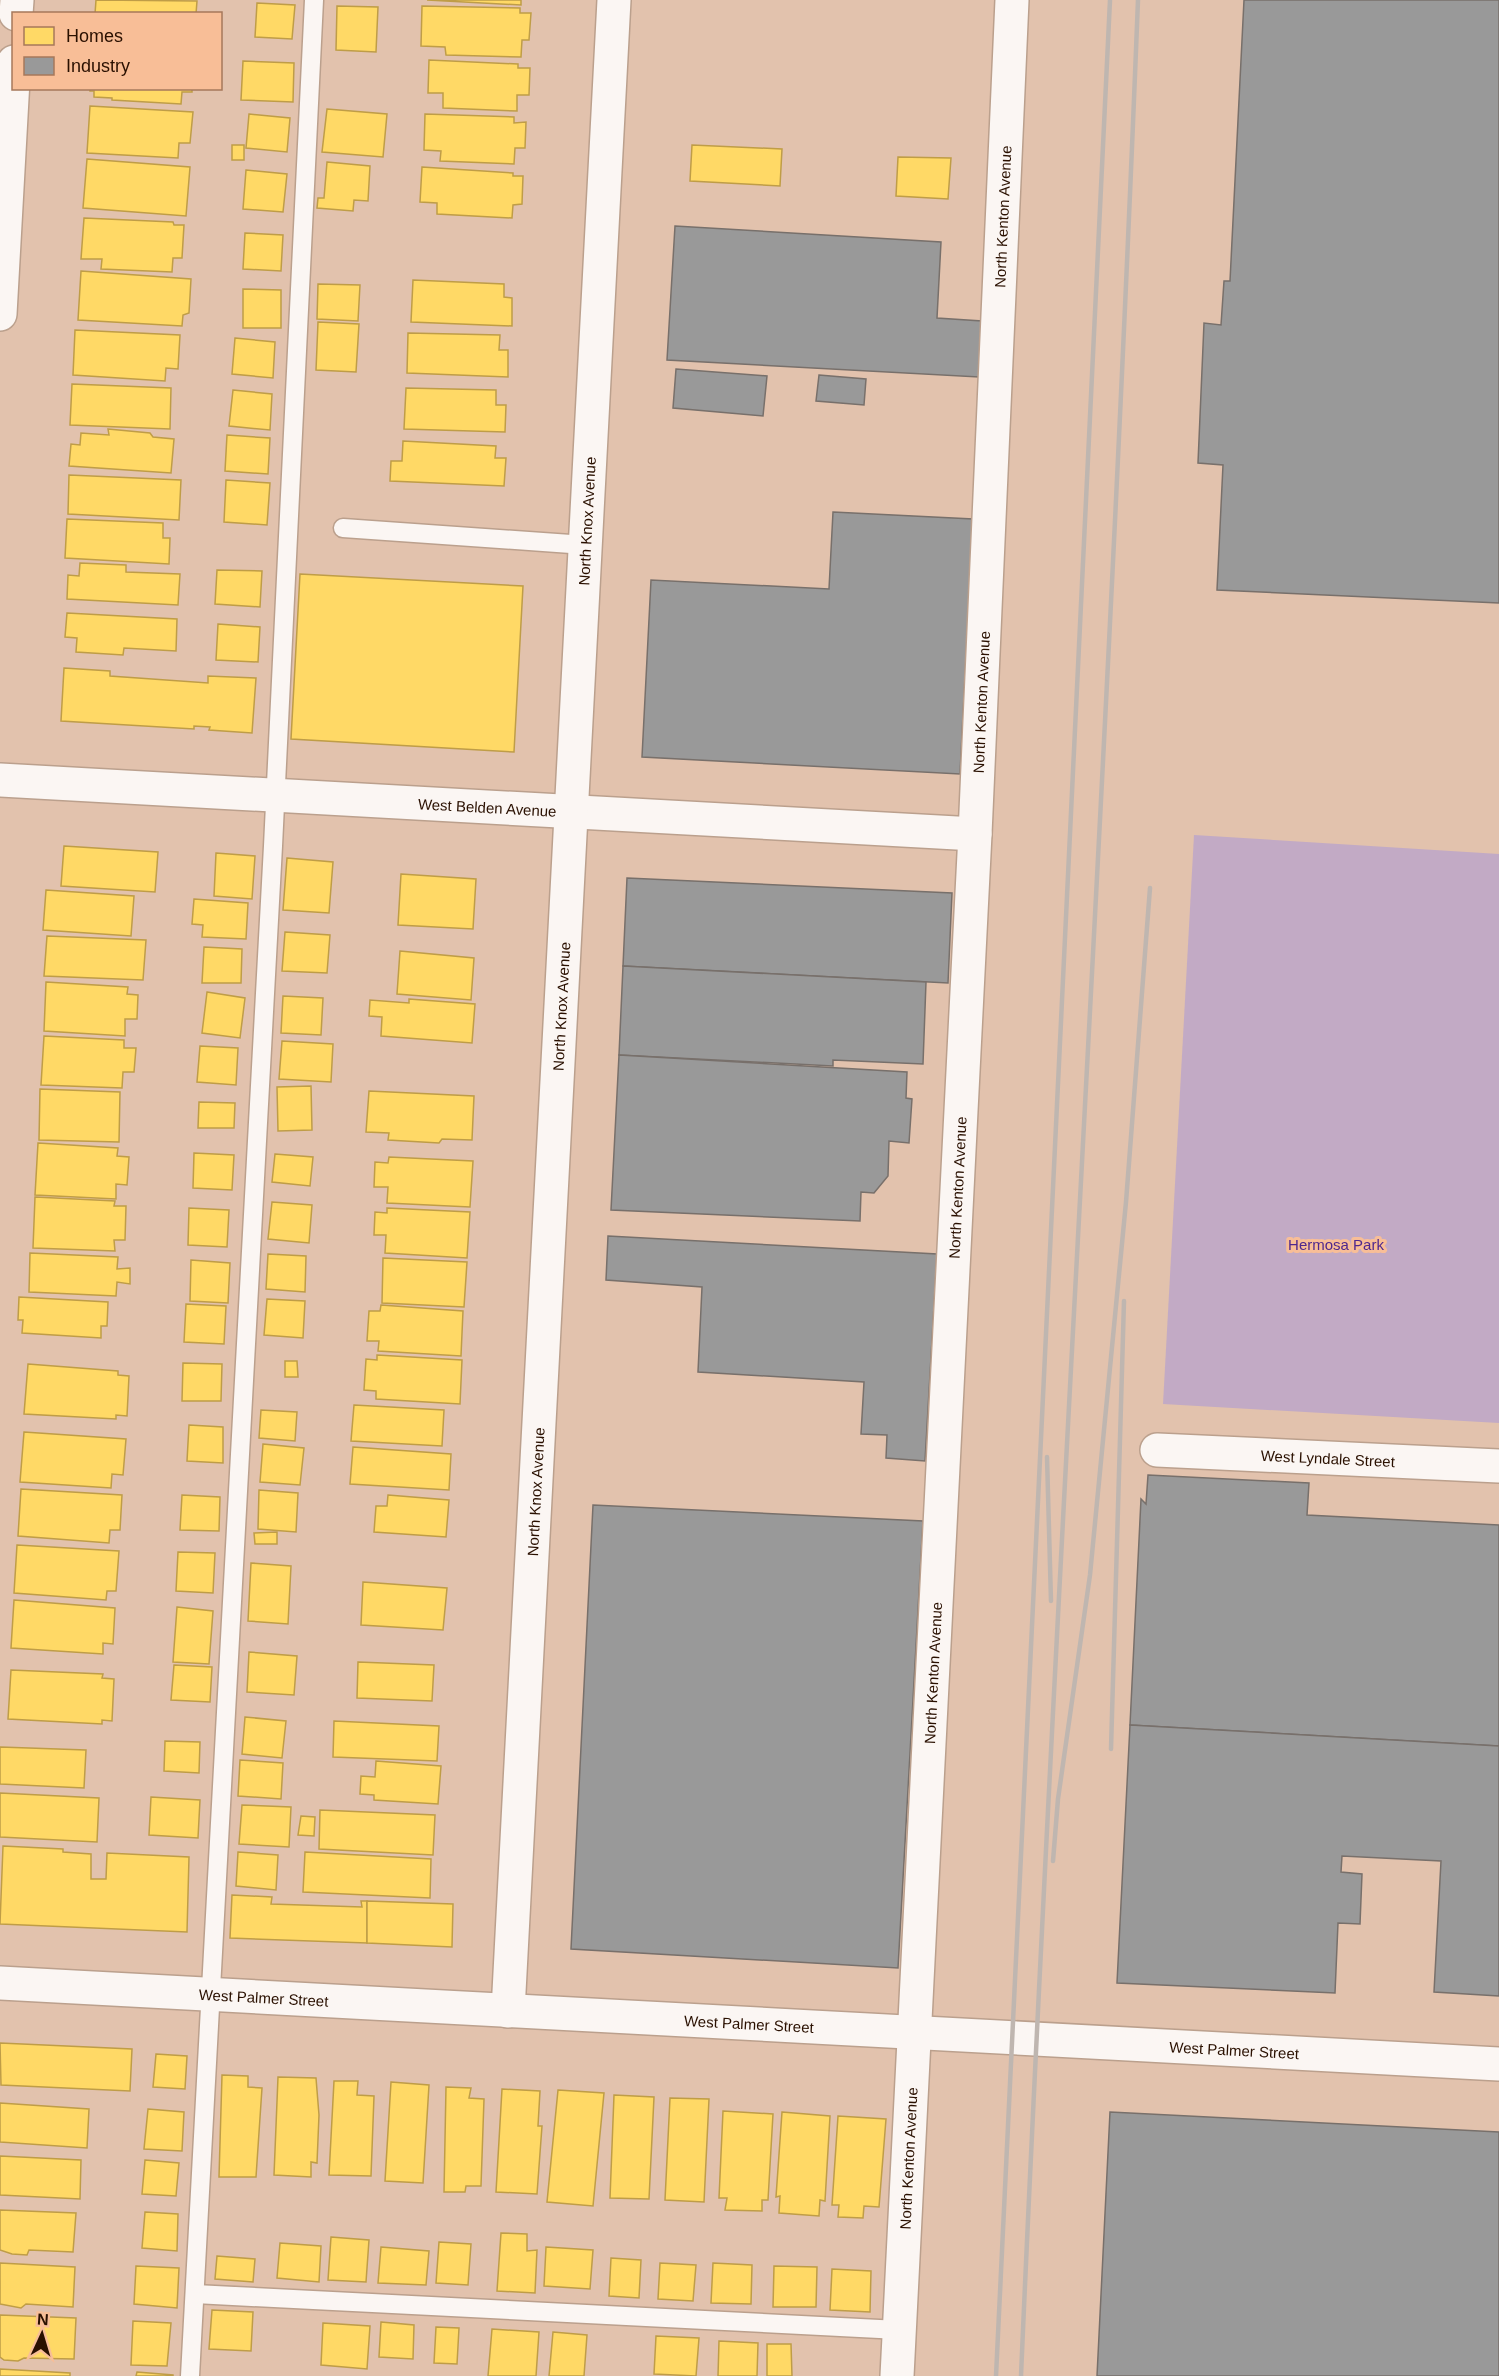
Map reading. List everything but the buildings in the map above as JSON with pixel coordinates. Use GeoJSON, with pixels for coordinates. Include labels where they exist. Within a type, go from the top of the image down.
{"type":"FeatureCollection","features":[{"type":"Feature","properties":{"kind":"street","name":"North Knox Avenue"},"geometry":{"type":"LineString","coordinates":[[508,2011],[614,0]]}},
{"type":"Feature","properties":{"kind":"street","name":"North Kenton Avenue"},"geometry":{"type":"LineString","coordinates":[[897,2376],[975,834],[1012,0]]}},
{"type":"Feature","properties":{"kind":"street"},"geometry":{"type":"LineString","coordinates":[[0,314],[12,90]]}},
{"type":"Feature","properties":{"kind":"street","name":"West Belden Avenue"},"geometry":{"type":"LineString","coordinates":[[0,780],[975,834]]}},
{"type":"Feature","properties":{"kind":"street","name":"West Lyndale Street"},"geometry":{"type":"LineString","coordinates":[[1157,1450],[1499,1466]]}},
{"type":"Feature","properties":{"kind":"street","name":"West Palmer Street"},"geometry":{"type":"LineString","coordinates":[[0,1983],[1499,2064]]}},
{"type":"Feature","properties":{"kind":"lane"},"geometry":{"type":"LineString","coordinates":[[190,2376],[276,795],[314,0]]}},
{"type":"Feature","properties":{"kind":"lane"},"geometry":{"type":"LineString","coordinates":[[343,528],[585,545]]}},
{"type":"Feature","properties":{"kind":"lane"},"geometry":{"type":"LineString","coordinates":[[195,2294],[899,2330]]}},
{"type":"Feature","properties":{"kind":"green space","name":"Hermosa Park"},"geometry":{"type":"Polygon","coordinates":[[[1194,835],[1499,854],[1499,1423],[1163,1404],[1194,835]]]}},
{"type":"Feature","properties":{"kind":"railway"},"geometry":{"type":"LineString","coordinates":[[996,2376],[1110,0]]}},
{"type":"Feature","properties":{"kind":"railway"},"geometry":{"type":"LineString","coordinates":[[1021,2376],[1049,1782],[1111,594],[1138,0]]}},
{"type":"Feature","properties":{"kind":"railway"},"geometry":{"type":"LineString","coordinates":[[1053,1861],[1058,1799],[1090,1575],[1126,1202],[1150,888]]}},
{"type":"Feature","properties":{"kind":"railway"},"geometry":{"type":"LineString","coordinates":[[1111,1749],[1124,1301]]}},
{"type":"Feature","properties":{"kind":"railway"},"geometry":{"type":"LineString","coordinates":[[1047,1457],[1051,1601]]}}]}
